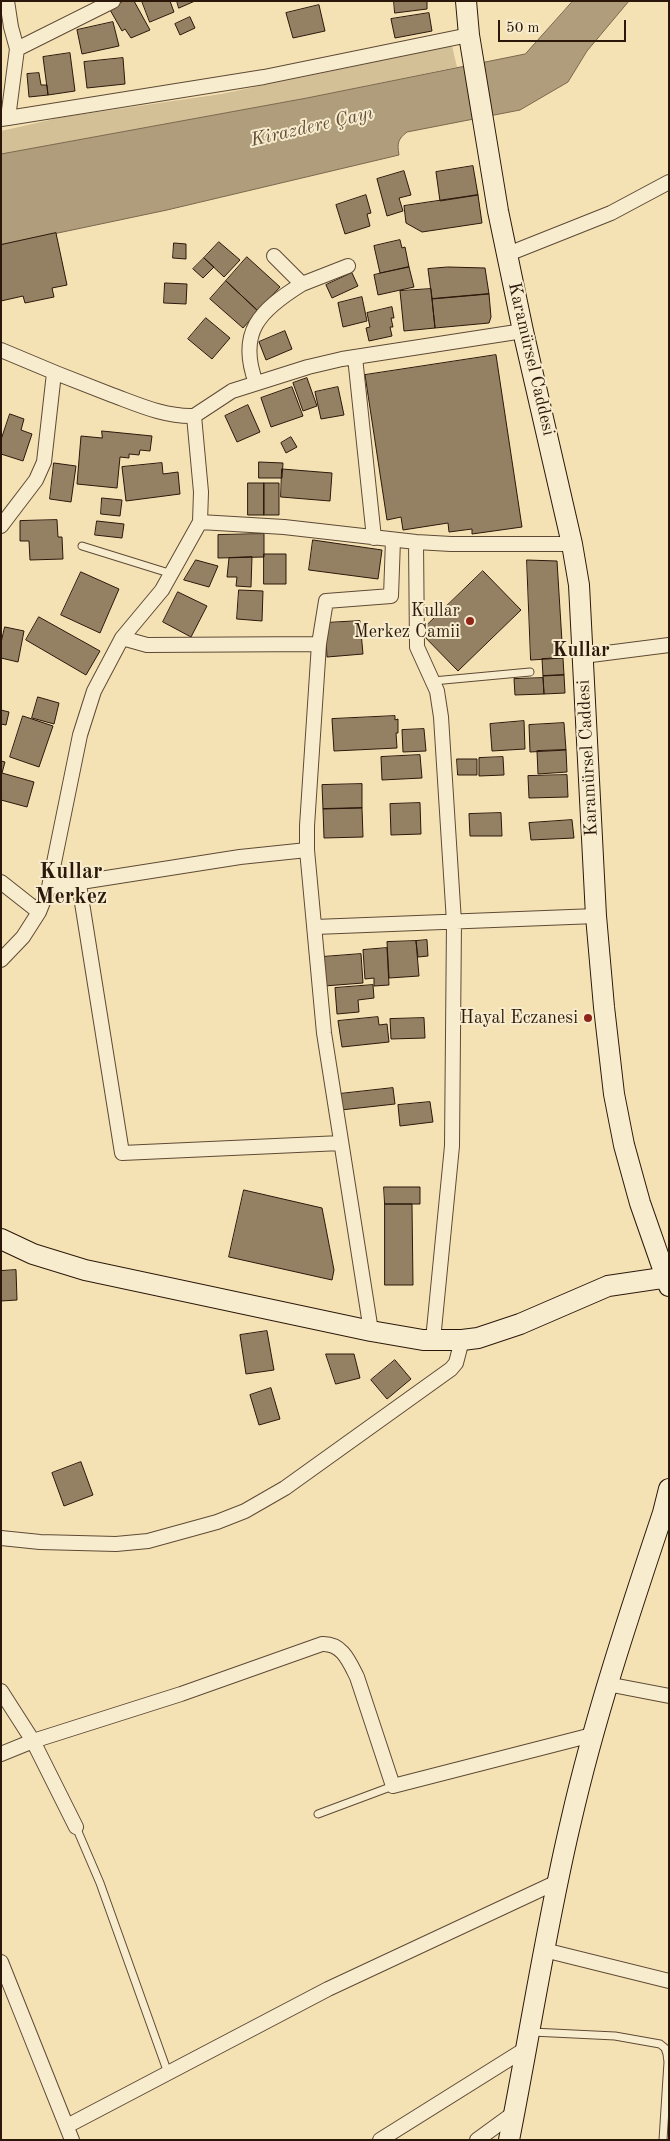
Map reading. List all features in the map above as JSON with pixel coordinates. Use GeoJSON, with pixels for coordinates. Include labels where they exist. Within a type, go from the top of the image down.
{"type":"FeatureCollection","features":[{"type":"Feature","properties":{"kind":"main road","name":"Karamürsel Caddesi"},"geometry":{"type":"LineString","coordinates":[[466,1],[469,35],[486,146],[523,331],[572,544],[579,594],[596,916],[614,1094],[624,1146],[640,1203],[668,1280]]}},
{"type":"Feature","properties":{"kind":"main road"},"geometry":{"type":"LineString","coordinates":[[1,1239],[34,1254],[86,1270],[398,1337],[433,1340],[462,1340],[496,1333],[608,1286],[668,1280]]}},
{"type":"Feature","properties":{"kind":"main road"},"geometry":{"type":"LineString","coordinates":[[509,2140],[557,1882],[592,1735],[669,1489]]}},
{"type":"Feature","properties":{"kind":"street"},"geometry":{"type":"LineString","coordinates":[[7,1],[17,49],[5,118],[264,77],[469,35]]}},
{"type":"Feature","properties":{"kind":"street"},"geometry":{"type":"LineString","coordinates":[[17,49],[113,1]]}},
{"type":"Feature","properties":{"kind":"street"},"geometry":{"type":"LineString","coordinates":[[508,254],[611,213],[669,182]]}},
{"type":"Feature","properties":{"kind":"street"},"geometry":{"type":"LineString","coordinates":[[274,256],[302,284]]}},
{"type":"Feature","properties":{"kind":"street"},"geometry":{"type":"LineString","coordinates":[[256,383],[250,367],[248,354],[254,328],[265,311],[279,298],[302,284],[348,266]]}},
{"type":"Feature","properties":{"kind":"street"},"geometry":{"type":"LineString","coordinates":[[1,350],[54,373],[152,409],[179,416],[194,416],[218,398],[256,383],[308,367],[354,357],[523,331]]}},
{"type":"Feature","properties":{"kind":"street"},"geometry":{"type":"LineString","coordinates":[[354,357],[374,538]]}},
{"type":"Feature","properties":{"kind":"street"},"geometry":{"type":"LineString","coordinates":[[1,526],[36,480],[44,462],[54,373]]}},
{"type":"Feature","properties":{"kind":"street"},"geometry":{"type":"LineString","coordinates":[[1,960],[23,936],[38,912],[49,887],[80,735],[94,691],[122,638],[162,590],[200,522],[201,492],[194,416]]}},
{"type":"Feature","properties":{"kind":"street"},"geometry":{"type":"LineString","coordinates":[[200,522],[284,527],[416,542],[450,544],[572,544]]}},
{"type":"Feature","properties":{"kind":"street"},"geometry":{"type":"LineString","coordinates":[[371,1331],[324,1033],[307,850],[312,731],[319,644],[326,601],[391,596],[393,540]]}},
{"type":"Feature","properties":{"kind":"street"},"geometry":{"type":"LineString","coordinates":[[416,542],[417,647],[438,691],[454,922],[452,1146],[433,1340]]}},
{"type":"Feature","properties":{"kind":"street"},"geometry":{"type":"LineString","coordinates":[[122,638],[147,645],[319,644]]}},
{"type":"Feature","properties":{"kind":"street"},"geometry":{"type":"LineString","coordinates":[[583,656],[669,645]]}},
{"type":"Feature","properties":{"kind":"street"},"geometry":{"type":"LineString","coordinates":[[49,887],[79,884],[240,857],[307,850]]}},
{"type":"Feature","properties":{"kind":"street"},"geometry":{"type":"LineString","coordinates":[[1,882],[38,912]]}},
{"type":"Feature","properties":{"kind":"street"},"geometry":{"type":"LineString","coordinates":[[79,884],[122,1153],[341,1143]]}},
{"type":"Feature","properties":{"kind":"street"},"geometry":{"type":"LineString","coordinates":[[315,927],[596,916]]}},
{"type":"Feature","properties":{"kind":"street"},"geometry":{"type":"LineString","coordinates":[[1,1538],[79,1544],[132,1543],[178,1534],[245,1511],[285,1488],[451,1369],[456,1363],[462,1340]]}},
{"type":"Feature","properties":{"kind":"street"},"geometry":{"type":"LineString","coordinates":[[1,1754],[33,1741],[181,1694],[326,1644],[341,1650],[357,1677],[393,1786],[592,1735]]}},
{"type":"Feature","properties":{"kind":"street"},"geometry":{"type":"LineString","coordinates":[[607,1684],[669,1696]]}},
{"type":"Feature","properties":{"kind":"street"},"geometry":{"type":"LineString","coordinates":[[1,1691],[33,1741],[76,1827]]}},
{"type":"Feature","properties":{"kind":"street"},"geometry":{"type":"LineString","coordinates":[[67,2126],[328,1989],[557,1882]]}},
{"type":"Feature","properties":{"kind":"street"},"geometry":{"type":"LineString","coordinates":[[544,1950],[669,1981]]}},
{"type":"Feature","properties":{"kind":"street"},"geometry":{"type":"LineString","coordinates":[[1,1962],[72,2140]]}},
{"type":"Feature","properties":{"kind":"street"},"geometry":{"type":"LineString","coordinates":[[380,2140],[528,2040]]}},
{"type":"Feature","properties":{"kind":"street"},"geometry":{"type":"LineString","coordinates":[[477,2140],[514,2113]]}},
{"type":"Feature","properties":{"kind":"lane"},"geometry":{"type":"LineString","coordinates":[[82,546],[172,574]]}},
{"type":"Feature","properties":{"kind":"lane"},"geometry":{"type":"LineString","coordinates":[[433,681],[530,672]]}},
{"type":"Feature","properties":{"kind":"lane"},"geometry":{"type":"LineString","coordinates":[[318,1814],[393,1786]]}},
{"type":"Feature","properties":{"kind":"lane"},"geometry":{"type":"LineString","coordinates":[[76,1827],[100,1883],[168,2073]]}},
{"type":"Feature","properties":{"kind":"lane"},"geometry":{"type":"LineString","coordinates":[[528,2040],[615,2036],[660,2044],[667,2054],[668,2062],[663,2140]]}},
{"type":"Feature","properties":{"kind":"shaded area"},"geometry":{"type":"Polygon","coordinates":[[[452,46],[457,67],[307,98],[1,154],[1,131],[63,117],[221,94],[452,46]]]}},
{"type":"Feature","properties":{"kind":"water","name":"Kirazdere Çayı"},"geometry":{"type":"Polygon","coordinates":[[[573,1],[629,1],[587,51],[568,82],[520,110],[407,132],[399,142],[399,155],[167,210],[1,245],[1,154],[307,98],[525,54],[573,1]]]}},
{"type":"Feature","properties":{"kind":"building"},"geometry":{"type":"Polygon","coordinates":[[[124,1],[134,1],[150,30],[131,38],[125,29],[122,31],[109,8],[124,1]]]}},
{"type":"Feature","properties":{"kind":"building"},"geometry":{"type":"Polygon","coordinates":[[[142,1],[170,1],[174,12],[150,22],[142,1]]]}},
{"type":"Feature","properties":{"kind":"building"},"geometry":{"type":"Polygon","coordinates":[[[177,1],[195,1],[179,8],[177,1]]]}},
{"type":"Feature","properties":{"kind":"building"},"geometry":{"type":"Polygon","coordinates":[[[394,1],[427,1],[427,9],[395,13],[394,1]]]}},
{"type":"Feature","properties":{"kind":"building"},"geometry":{"type":"Polygon","coordinates":[[[319,5],[325,31],[293,38],[286,13],[319,5]]]}},
{"type":"Feature","properties":{"kind":"building"},"geometry":{"type":"Polygon","coordinates":[[[429,13],[432,31],[395,38],[391,19],[429,13]]]}},
{"type":"Feature","properties":{"kind":"building"},"geometry":{"type":"Polygon","coordinates":[[[190,17],[195,28],[180,35],[175,24],[190,17]]]}},
{"type":"Feature","properties":{"kind":"building"},"geometry":{"type":"Polygon","coordinates":[[[113,22],[119,46],[82,54],[77,30],[113,22]]]}},
{"type":"Feature","properties":{"kind":"building"},"geometry":{"type":"Polygon","coordinates":[[[70,53],[75,91],[48,95],[43,57],[70,53]]]}},
{"type":"Feature","properties":{"kind":"building"},"geometry":{"type":"Polygon","coordinates":[[[123,58],[125,84],[87,88],[84,62],[123,58]]]}},
{"type":"Feature","properties":{"kind":"building"},"geometry":{"type":"Polygon","coordinates":[[[39,73],[41,85],[47,85],[48,95],[29,97],[27,74],[39,73]]]}},
{"type":"Feature","properties":{"kind":"building"},"geometry":{"type":"Polygon","coordinates":[[[473,166],[478,195],[440,201],[436,172],[473,166]]]}},
{"type":"Feature","properties":{"kind":"building"},"geometry":{"type":"Polygon","coordinates":[[[404,171],[411,195],[399,198],[403,211],[387,216],[377,179],[404,171]]]}},
{"type":"Feature","properties":{"kind":"building"},"geometry":{"type":"Polygon","coordinates":[[[366,195],[371,213],[367,214],[370,226],[345,234],[336,205],[366,195]]]}},
{"type":"Feature","properties":{"kind":"building"},"geometry":{"type":"Polygon","coordinates":[[[478,195],[482,223],[422,232],[406,223],[404,206],[478,195]]]}},
{"type":"Feature","properties":{"kind":"building"},"geometry":{"type":"Polygon","coordinates":[[[56,233],[67,285],[52,288],[54,297],[25,303],[23,296],[1,301],[1,245],[56,233]]]}},
{"type":"Feature","properties":{"kind":"building"},"geometry":{"type":"Polygon","coordinates":[[[400,240],[402,248],[405,247],[409,267],[380,273],[374,246],[400,240]]]}},
{"type":"Feature","properties":{"kind":"building"},"geometry":{"type":"Polygon","coordinates":[[[219,242],[240,260],[224,277],[204,258],[219,242]]]}},
{"type":"Feature","properties":{"kind":"building"},"geometry":{"type":"Polygon","coordinates":[[[174,243],[186,244],[186,259],[173,258],[174,243]]]}},
{"type":"Feature","properties":{"kind":"building"},"geometry":{"type":"Polygon","coordinates":[[[247,257],[280,287],[258,311],[226,281],[247,257]]]}},
{"type":"Feature","properties":{"kind":"building"},"geometry":{"type":"Polygon","coordinates":[[[204,258],[214,267],[203,278],[193,269],[204,258]]]}},
{"type":"Feature","properties":{"kind":"building"},"geometry":{"type":"Polygon","coordinates":[[[409,267],[414,287],[378,295],[374,275],[409,267]]]}},
{"type":"Feature","properties":{"kind":"building"},"geometry":{"type":"Polygon","coordinates":[[[448,267],[485,268],[489,294],[432,299],[428,269],[448,267]]]}},
{"type":"Feature","properties":{"kind":"building"},"geometry":{"type":"Polygon","coordinates":[[[352,273],[358,286],[332,298],[326,285],[352,273]]]}},
{"type":"Feature","properties":{"kind":"building"},"geometry":{"type":"Polygon","coordinates":[[[226,281],[258,311],[243,328],[210,299],[226,281]]]}},
{"type":"Feature","properties":{"kind":"building"},"geometry":{"type":"Polygon","coordinates":[[[165,283],[187,284],[186,304],[164,303],[165,283]]]}},
{"type":"Feature","properties":{"kind":"building"},"geometry":{"type":"Polygon","coordinates":[[[431,289],[435,328],[404,331],[400,291],[431,289]]]}},
{"type":"Feature","properties":{"kind":"building"},"geometry":{"type":"Polygon","coordinates":[[[489,294],[491,317],[489,323],[435,328],[432,299],[489,294]]]}},
{"type":"Feature","properties":{"kind":"building"},"geometry":{"type":"Polygon","coordinates":[[[362,297],[367,321],[343,327],[338,303],[362,297]]]}},
{"type":"Feature","properties":{"kind":"building"},"geometry":{"type":"Polygon","coordinates":[[[392,307],[394,318],[391,318],[393,327],[390,327],[392,336],[369,341],[366,328],[370,327],[367,313],[392,307]]]}},
{"type":"Feature","properties":{"kind":"building"},"geometry":{"type":"Polygon","coordinates":[[[206,318],[230,338],[212,359],[188,339],[206,318]]]}},
{"type":"Feature","properties":{"kind":"building"},"geometry":{"type":"Polygon","coordinates":[[[285,331],[292,349],[266,360],[259,342],[285,331]]]}},
{"type":"Feature","properties":{"kind":"building"},"geometry":{"type":"Polygon","coordinates":[[[496,355],[522,527],[472,534],[472,529],[449,532],[448,523],[403,530],[401,517],[387,520],[365,375],[496,355]]]}},
{"type":"Feature","properties":{"kind":"building"},"geometry":{"type":"Polygon","coordinates":[[[307,378],[317,406],[303,411],[293,383],[307,378]]]}},
{"type":"Feature","properties":{"kind":"building"},"geometry":{"type":"Polygon","coordinates":[[[292,387],[303,416],[271,427],[261,398],[292,387]]]}},
{"type":"Feature","properties":{"kind":"building"},"geometry":{"type":"Polygon","coordinates":[[[338,387],[344,415],[321,419],[315,392],[338,387]]]}},
{"type":"Feature","properties":{"kind":"building"},"geometry":{"type":"Polygon","coordinates":[[[248,405],[260,432],[237,442],[225,416],[248,405]]]}},
{"type":"Feature","properties":{"kind":"building"},"geometry":{"type":"Polygon","coordinates":[[[10,414],[24,419],[21,430],[32,434],[23,461],[1,454],[1,440],[10,414]]]}},
{"type":"Feature","properties":{"kind":"building"},"geometry":{"type":"Polygon","coordinates":[[[102,431],[152,436],[150,451],[140,450],[139,455],[129,454],[129,458],[120,457],[117,488],[77,484],[81,436],[102,438],[102,431]]]}},
{"type":"Feature","properties":{"kind":"building"},"geometry":{"type":"Polygon","coordinates":[[[291,437],[297,447],[286,453],[281,443],[291,437]]]}},
{"type":"Feature","properties":{"kind":"building"},"geometry":{"type":"Polygon","coordinates":[[[259,462],[283,463],[282,478],[259,478],[259,462]]]}},
{"type":"Feature","properties":{"kind":"building"},"geometry":{"type":"Polygon","coordinates":[[[54,463],[76,466],[71,502],[50,499],[54,463]]]}},
{"type":"Feature","properties":{"kind":"building"},"geometry":{"type":"Polygon","coordinates":[[[162,463],[163,474],[178,472],[180,494],[126,501],[122,467],[162,463]]]}},
{"type":"Feature","properties":{"kind":"building"},"geometry":{"type":"Polygon","coordinates":[[[282,469],[332,473],[330,501],[281,497],[282,469]]]}},
{"type":"Feature","properties":{"kind":"building"},"geometry":{"type":"Polygon","coordinates":[[[248,483],[264,483],[264,515],[248,515],[248,483]]]}},
{"type":"Feature","properties":{"kind":"building"},"geometry":{"type":"Polygon","coordinates":[[[264,483],[279,483],[279,515],[264,515],[264,483]]]}},
{"type":"Feature","properties":{"kind":"building"},"geometry":{"type":"Polygon","coordinates":[[[102,498],[122,500],[120,516],[101,514],[102,498]]]}},
{"type":"Feature","properties":{"kind":"building"},"geometry":{"type":"Polygon","coordinates":[[[57,520],[58,537],[62,537],[63,559],[30,560],[29,541],[20,541],[20,521],[57,520]]]}},
{"type":"Feature","properties":{"kind":"building"},"geometry":{"type":"Polygon","coordinates":[[[97,521],[124,524],[122,538],[95,535],[97,521]]]}},
{"type":"Feature","properties":{"kind":"building"},"geometry":{"type":"Polygon","coordinates":[[[264,534],[264,557],[218,558],[218,535],[264,534]]]}},
{"type":"Feature","properties":{"kind":"building"},"geometry":{"type":"Polygon","coordinates":[[[313,540],[382,550],[378,579],[309,570],[313,540]]]}},
{"type":"Feature","properties":{"kind":"building"},"geometry":{"type":"Polygon","coordinates":[[[264,554],[286,554],[286,584],[264,584],[264,554]]]}},
{"type":"Feature","properties":{"kind":"building"},"geometry":{"type":"Polygon","coordinates":[[[252,557],[251,587],[236,586],[237,577],[227,577],[229,558],[252,557]]]}},
{"type":"Feature","properties":{"kind":"building"},"geometry":{"type":"Polygon","coordinates":[[[196,560],[218,566],[209,587],[184,580],[196,560]]]}},
{"type":"Feature","properties":{"kind":"building"},"geometry":{"type":"Polygon","coordinates":[[[527,560],[557,561],[563,658],[531,660],[527,560]]]}},
{"type":"Feature","properties":{"kind":"building","name":"Kullar Merkez Camii"},"geometry":{"type":"Polygon","coordinates":[[[483,571],[521,610],[458,671],[420,632],[483,571]]]}},
{"type":"Feature","properties":{"kind":"building"},"geometry":{"type":"Polygon","coordinates":[[[81,572],[119,589],[100,633],[61,615],[81,572]]]}},
{"type":"Feature","properties":{"kind":"building"},"geometry":{"type":"Polygon","coordinates":[[[239,590],[263,591],[262,621],[237,619],[239,590]]]}},
{"type":"Feature","properties":{"kind":"building"},"geometry":{"type":"Polygon","coordinates":[[[178,592],[207,606],[191,637],[163,622],[178,592]]]}},
{"type":"Feature","properties":{"kind":"building"},"geometry":{"type":"Polygon","coordinates":[[[39,617],[100,651],[86,675],[26,640],[39,617]]]}},
{"type":"Feature","properties":{"kind":"building"},"geometry":{"type":"Polygon","coordinates":[[[360,621],[363,654],[327,657],[325,623],[360,621]]]}},
{"type":"Feature","properties":{"kind":"building"},"geometry":{"type":"Polygon","coordinates":[[[5,627],[24,631],[18,662],[1,658],[1,643],[5,627]]]}},
{"type":"Feature","properties":{"kind":"building"},"geometry":{"type":"Polygon","coordinates":[[[563,658],[564,675],[543,676],[542,659],[563,658]]]}},
{"type":"Feature","properties":{"kind":"building"},"geometry":{"type":"Polygon","coordinates":[[[564,675],[565,693],[544,694],[543,676],[564,675]]]}},
{"type":"Feature","properties":{"kind":"building"},"geometry":{"type":"Polygon","coordinates":[[[543,678],[544,694],[515,695],[514,679],[543,678]]]}},
{"type":"Feature","properties":{"kind":"building"},"geometry":{"type":"Polygon","coordinates":[[[38,697],[59,703],[54,724],[32,718],[38,697]]]}},
{"type":"Feature","properties":{"kind":"building"},"geometry":{"type":"Polygon","coordinates":[[[1,710],[9,712],[6,725],[1,724],[1,710]]]}},
{"type":"Feature","properties":{"kind":"building"},"geometry":{"type":"Polygon","coordinates":[[[23,716],[53,726],[39,767],[10,757],[23,716]]]}},
{"type":"Feature","properties":{"kind":"building"},"geometry":{"type":"Polygon","coordinates":[[[395,716],[395,720],[398,719],[398,733],[396,733],[397,748],[334,751],[332,719],[395,716]]]}},
{"type":"Feature","properties":{"kind":"building"},"geometry":{"type":"Polygon","coordinates":[[[524,721],[525,749],[492,751],[490,724],[524,721]]]}},
{"type":"Feature","properties":{"kind":"building"},"geometry":{"type":"Polygon","coordinates":[[[564,723],[566,750],[530,752],[529,725],[564,723]]]}},
{"type":"Feature","properties":{"kind":"building"},"geometry":{"type":"Polygon","coordinates":[[[424,729],[426,751],[403,752],[402,730],[424,729]]]}},
{"type":"Feature","properties":{"kind":"building"},"geometry":{"type":"Polygon","coordinates":[[[566,750],[567,772],[538,774],[537,751],[566,750]]]}},
{"type":"Feature","properties":{"kind":"building"},"geometry":{"type":"Polygon","coordinates":[[[420,755],[422,778],[382,780],[381,757],[420,755]]]}},
{"type":"Feature","properties":{"kind":"building"},"geometry":{"type":"Polygon","coordinates":[[[503,757],[504,775],[479,776],[479,758],[503,757]]]}},
{"type":"Feature","properties":{"kind":"building"},"geometry":{"type":"Polygon","coordinates":[[[457,759],[477,759],[477,775],[458,775],[457,759]]]}},
{"type":"Feature","properties":{"kind":"building"},"geometry":{"type":"Polygon","coordinates":[[[1,761],[5,762],[2,773],[34,782],[27,807],[1,800],[1,761]]]}},
{"type":"Feature","properties":{"kind":"building"},"geometry":{"type":"Polygon","coordinates":[[[567,775],[568,797],[529,798],[528,776],[567,775]]]}},
{"type":"Feature","properties":{"kind":"building"},"geometry":{"type":"Polygon","coordinates":[[[362,784],[362,808],[323,809],[322,785],[362,784]]]}},
{"type":"Feature","properties":{"kind":"building"},"geometry":{"type":"Polygon","coordinates":[[[420,803],[421,834],[391,835],[390,804],[420,803]]]}},
{"type":"Feature","properties":{"kind":"building"},"geometry":{"type":"Polygon","coordinates":[[[362,808],[363,837],[324,838],[323,809],[362,808]]]}},
{"type":"Feature","properties":{"kind":"building"},"geometry":{"type":"Polygon","coordinates":[[[501,813],[502,836],[470,836],[469,814],[501,813]]]}},
{"type":"Feature","properties":{"kind":"building"},"geometry":{"type":"Polygon","coordinates":[[[572,820],[574,838],[531,840],[529,823],[572,820]]]}},
{"type":"Feature","properties":{"kind":"building"},"geometry":{"type":"Polygon","coordinates":[[[427,940],[428,956],[418,957],[416,941],[427,940]]]}},
{"type":"Feature","properties":{"kind":"building"},"geometry":{"type":"Polygon","coordinates":[[[416,941],[419,976],[389,978],[387,942],[416,941]]]}},
{"type":"Feature","properties":{"kind":"building"},"geometry":{"type":"Polygon","coordinates":[[[387,948],[389,985],[374,986],[374,978],[365,979],[363,950],[387,948]]]}},
{"type":"Feature","properties":{"kind":"building"},"geometry":{"type":"Polygon","coordinates":[[[361,954],[363,983],[324,986],[322,957],[361,954]]]}},
{"type":"Feature","properties":{"kind":"building"},"geometry":{"type":"Polygon","coordinates":[[[373,985],[374,998],[358,1000],[359,1012],[337,1014],[335,988],[373,985]]]}},
{"type":"Feature","properties":{"kind":"building"},"geometry":{"type":"Polygon","coordinates":[[[378,1017],[379,1025],[387,1024],[389,1042],[342,1047],[338,1021],[378,1017]]]}},
{"type":"Feature","properties":{"kind":"building"},"geometry":{"type":"Polygon","coordinates":[[[424,1018],[425,1038],[391,1039],[390,1019],[424,1018]]]}},
{"type":"Feature","properties":{"kind":"building"},"geometry":{"type":"Polygon","coordinates":[[[393,1088],[395,1104],[341,1110],[339,1094],[393,1088]]]}},
{"type":"Feature","properties":{"kind":"building"},"geometry":{"type":"Polygon","coordinates":[[[430,1102],[433,1122],[400,1126],[398,1105],[430,1102]]]}},
{"type":"Feature","properties":{"kind":"building"},"geometry":{"type":"Polygon","coordinates":[[[384,1187],[420,1187],[420,1204],[385,1204],[384,1187]]]}},
{"type":"Feature","properties":{"kind":"building"},"geometry":{"type":"Polygon","coordinates":[[[244,1190],[322,1208],[334,1270],[332,1280],[229,1257],[244,1190]]]}},
{"type":"Feature","properties":{"kind":"building"},"geometry":{"type":"Polygon","coordinates":[[[385,1204],[412,1204],[413,1285],[385,1285],[385,1204]]]}},
{"type":"Feature","properties":{"kind":"building"},"geometry":{"type":"Polygon","coordinates":[[[16,1270],[17,1300],[1,1301],[1,1271],[16,1270]]]}},
{"type":"Feature","properties":{"kind":"building"},"geometry":{"type":"Polygon","coordinates":[[[267,1331],[274,1370],[246,1374],[240,1335],[267,1331]]]}},
{"type":"Feature","properties":{"kind":"building"},"geometry":{"type":"Polygon","coordinates":[[[326,1354],[354,1354],[360,1378],[336,1384],[326,1354]]]}},
{"type":"Feature","properties":{"kind":"building"},"geometry":{"type":"Polygon","coordinates":[[[395,1360],[411,1379],[387,1399],[371,1380],[395,1360]]]}},
{"type":"Feature","properties":{"kind":"building"},"geometry":{"type":"Polygon","coordinates":[[[271,1388],[280,1419],[259,1425],[250,1395],[271,1388]]]}},
{"type":"Feature","properties":{"kind":"building"},"geometry":{"type":"Polygon","coordinates":[[[81,1462],[93,1495],[64,1506],[52,1473],[81,1462]]]}},
{"type":"Feature","properties":{"kind":"place","name":"Kullar Merkez Camii"},"geometry":{"type":"Point","coordinates":[470,621]}},
{"type":"Feature","properties":{"kind":"place","name":"Hayal Eczanesi"},"geometry":{"type":"Point","coordinates":[588,1018]}},
{"type":"Feature","properties":{"kind":"district","name":"Kullar"},"geometry":{"type":"Point","coordinates":[581,651]}},
{"type":"Feature","properties":{"kind":"district","name":"Kullar Merkez"},"geometry":{"type":"Point","coordinates":[71,884]}}]}
